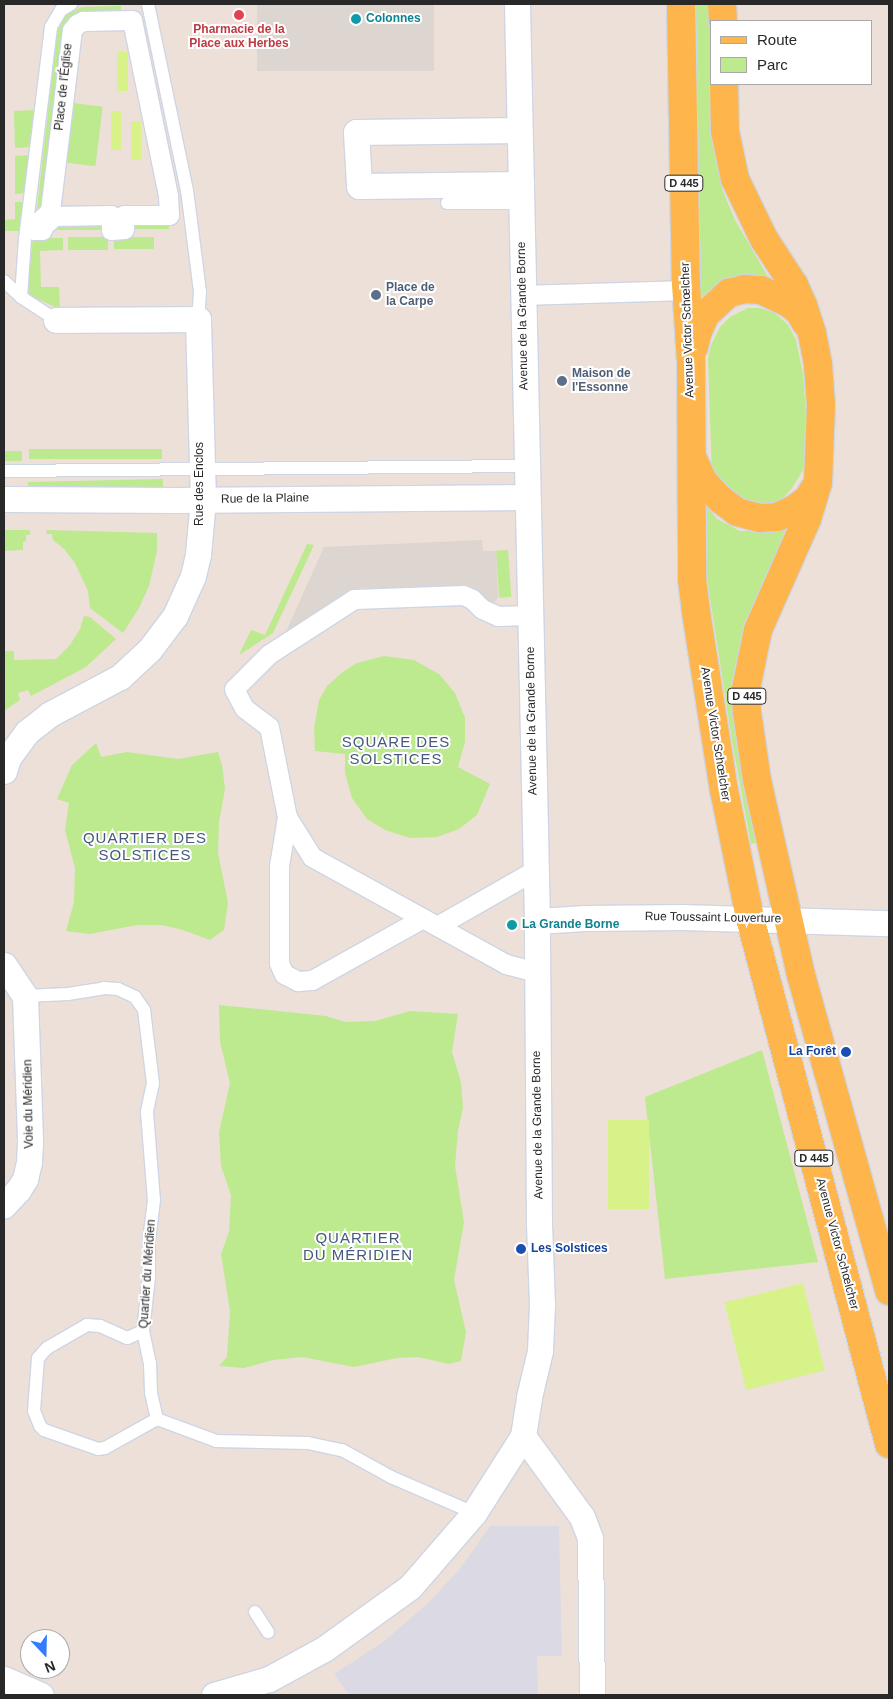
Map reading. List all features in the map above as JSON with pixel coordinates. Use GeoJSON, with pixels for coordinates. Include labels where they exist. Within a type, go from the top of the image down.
{"type":"FeatureCollection","features":[{"type":"Feature","properties":{"kind":"main road","name":"Avenue Victor Schœlcher"},"geometry":{"type":"LineString","coordinates":[[681,4],[686,290],[692,361],[693,587],[724,790],[750,918],[884,1394],[889,1444]]}},
{"type":"Feature","properties":{"kind":"main road"},"geometry":{"type":"LineString","coordinates":[[722,4],[722,20]]}},
{"type":"Feature","properties":{"kind":"main road","name":"D 445"},"geometry":{"type":"LineString","coordinates":[[724,85],[724,131],[735,179],[764,239],[794,285],[803,304],[812,333],[818,365],[821,405],[818,483],[807,519],[758,630],[746,689],[747,712],[757,780],[801,975],[889,1291]]}},
{"type":"Feature","properties":{"kind":"main road"},"geometry":{"type":"LineString","coordinates":[[692,361],[697,334],[705,315],[728,293],[746,289],[761,290],[787,302],[799,311],[812,333]]}},
{"type":"Feature","properties":{"kind":"main road"},"geometry":{"type":"LineString","coordinates":[[692,455],[703,481],[720,499],[737,512],[760,518],[777,517],[793,510],[807,500],[818,483]]}},
{"type":"Feature","properties":{"kind":"street","name":"Avenue de la Grande Borne"},"geometry":{"type":"LineString","coordinates":[[214,1695],[269,1679],[332,1643],[410,1587],[474,1514],[523,1436],[529,1397],[540,1351],[542,1305],[539,1225],[537,921],[526,497],[517,4]]}},
{"type":"Feature","properties":{"kind":"street","name":"Place de l'Église"},"geometry":{"type":"LineString","coordinates":[[132,20],[168,195],[169,215],[124,215],[124,229],[111,230],[111,215],[54,216],[41,228],[42,230],[34,230],[35,225],[50,211],[70,38],[74,27],[81,22],[132,20]]}},
{"type":"Feature","properties":{"kind":"street"},"geometry":{"type":"LineString","coordinates":[[519,130],[356,132],[359,186],[521,194]]}},
{"type":"Feature","properties":{"kind":"street"},"geometry":{"type":"LineString","coordinates":[[522,295],[686,290]]}},
{"type":"Feature","properties":{"kind":"street"},"geometry":{"type":"LineString","coordinates":[[56,320],[198,319]]}},
{"type":"Feature","properties":{"kind":"street","name":"Rue des Enclos"},"geometry":{"type":"LineString","coordinates":[[4,771],[8,758],[27,732],[50,714],[120,677],[150,649],[175,616],[193,576],[198,554],[203,500],[198,319]]}},
{"type":"Feature","properties":{"kind":"street","name":"Rue de la Plaine"},"geometry":{"type":"LineString","coordinates":[[4,499],[203,500],[526,497]]}},
{"type":"Feature","properties":{"kind":"street"},"geometry":{"type":"LineString","coordinates":[[529,615],[498,616],[482,609],[472,599],[463,596],[354,599],[269,654],[234,688],[244,708],[269,727],[287,817],[279,866],[279,963],[284,974],[298,981],[312,980],[535,870]]}},
{"type":"Feature","properties":{"kind":"street"},"geometry":{"type":"LineString","coordinates":[[287,817],[312,857],[506,964],[536,972]]}},
{"type":"Feature","properties":{"kind":"street","name":"Rue Toussaint Louverture"},"geometry":{"type":"LineString","coordinates":[[537,921],[585,918],[750,918],[889,923]]}},
{"type":"Feature","properties":{"kind":"street"},"geometry":{"type":"LineString","coordinates":[[4,965],[25,996]]}},
{"type":"Feature","properties":{"kind":"street","name":"Voie du Méridien"},"geometry":{"type":"LineString","coordinates":[[4,1205],[18,1190],[24,1179],[29,1162],[28,1019],[25,996]]}},
{"type":"Feature","properties":{"kind":"street"},"geometry":{"type":"LineString","coordinates":[[523,1436],[582,1517],[590,1538],[592,1695]]}},
{"type":"Feature","properties":{"kind":"street"},"geometry":{"type":"LineString","coordinates":[[4,1680],[41,1695]]}},
{"type":"Feature","properties":{"kind":"lane","name":"Place de l'Église"},"geometry":{"type":"LineString","coordinates":[[21,297],[25,239],[51,27],[61,10],[71,4]]}},
{"type":"Feature","properties":{"kind":"lane"},"geometry":{"type":"LineString","coordinates":[[148,4],[187,190],[200,292],[198,319]]}},
{"type":"Feature","properties":{"kind":"lane"},"geometry":{"type":"LineString","coordinates":[[447,204],[521,194]]}},
{"type":"Feature","properties":{"kind":"lane"},"geometry":{"type":"LineString","coordinates":[[4,281],[21,297],[56,320]]}},
{"type":"Feature","properties":{"kind":"lane"},"geometry":{"type":"LineString","coordinates":[[4,471],[526,466]]}},
{"type":"Feature","properties":{"kind":"lane","name":"Quartier du Méridien"},"geometry":{"type":"LineString","coordinates":[[25,996],[68,994],[104,988],[118,989],[135,997],[144,1010],[153,1083],[147,1112],[154,1200],[149,1238],[149,1278],[143,1331],[150,1362],[151,1393],[157,1420]]}},
{"type":"Feature","properties":{"kind":"lane"},"geometry":{"type":"LineString","coordinates":[[143,1331],[127,1338],[100,1326],[87,1325],[47,1348],[38,1358],[34,1412],[40,1426],[44,1430],[98,1449],[106,1448],[157,1420],[216,1441],[308,1443],[342,1450],[391,1477],[474,1514]]}},
{"type":"Feature","properties":{"kind":"lane"},"geometry":{"type":"LineString","coordinates":[[255,1612],[268,1632]]}},
{"type":"Feature","properties":{"kind":"shaded area"},"geometry":{"type":"Polygon","coordinates":[[[257,4],[434,4],[434,71],[257,71],[257,4]]]}},
{"type":"Feature","properties":{"kind":"shaded area"},"geometry":{"type":"Polygon","coordinates":[[[482,540],[483,551],[496,551],[498,597],[494,603],[460,588],[360,588],[285,634],[324,547],[482,540]]]}},
{"type":"Feature","properties":{"kind":"shaded area"},"geometry":{"type":"Polygon","coordinates":[[[490,1526],[559,1526],[562,1656],[537,1656],[538,1695],[349,1695],[334,1674],[383,1642],[426,1605],[459,1570],[490,1526]]]}},
{"type":"Feature","properties":{"kind":"green space"},"geometry":{"type":"Polygon","coordinates":[[[693,4],[711,4],[710,85],[712,85],[712,120],[722,189],[735,220],[768,277],[700,305],[693,4]]]}},
{"type":"Feature","properties":{"kind":"green space"},"geometry":{"type":"Polygon","coordinates":[[[121,6],[121,20],[81,22],[50,211],[35,225],[58,26],[66,15],[82,7],[121,6]]]}},
{"type":"Feature","properties":{"kind":"green space"},"geometry":{"type":"Polygon","coordinates":[[[117,52],[128,52],[128,91],[117,91],[117,52]]]}},
{"type":"Feature","properties":{"kind":"green space"},"geometry":{"type":"Polygon","coordinates":[[[65,102],[103,107],[95,166],[58,162],[65,102]]]}},
{"type":"Feature","properties":{"kind":"green space"},"geometry":{"type":"Polygon","coordinates":[[[36,110],[31,147],[15,148],[14,111],[36,110]]]}},
{"type":"Feature","properties":{"kind":"green space"},"geometry":{"type":"Polygon","coordinates":[[[111,111],[121,111],[121,150],[111,150],[111,111]]]}},
{"type":"Feature","properties":{"kind":"green space"},"geometry":{"type":"Polygon","coordinates":[[[131,121],[141,121],[141,160],[131,160],[131,121]]]}},
{"type":"Feature","properties":{"kind":"green space"},"geometry":{"type":"Polygon","coordinates":[[[30,155],[26,193],[15,194],[15,156],[30,155]]]}},
{"type":"Feature","properties":{"kind":"green space"},"geometry":{"type":"Polygon","coordinates":[[[15,202],[25,202],[21,231],[4,231],[4,220],[15,219],[15,202]]]}},
{"type":"Feature","properties":{"kind":"green space"},"geometry":{"type":"Polygon","coordinates":[[[111,215],[111,230],[42,230],[54,216],[111,215]]]}},
{"type":"Feature","properties":{"kind":"green space"},"geometry":{"type":"Polygon","coordinates":[[[124,215],[169,215],[169,229],[124,229],[124,215]]]}},
{"type":"Feature","properties":{"kind":"green space"},"geometry":{"type":"Polygon","coordinates":[[[68,237],[108,237],[108,250],[68,250],[68,237]]]}},
{"type":"Feature","properties":{"kind":"green space"},"geometry":{"type":"Polygon","coordinates":[[[114,237],[154,237],[154,249],[114,249],[114,237]]]}},
{"type":"Feature","properties":{"kind":"green space"},"geometry":{"type":"Polygon","coordinates":[[[33,238],[63,238],[63,250],[40,251],[41,287],[59,287],[60,309],[26,294],[33,238]]]}},
{"type":"Feature","properties":{"kind":"green space"},"geometry":{"type":"Polygon","coordinates":[[[748,308],[760,308],[775,313],[788,325],[796,340],[803,374],[807,426],[803,470],[792,488],[784,497],[772,505],[747,505],[712,476],[708,359],[711,345],[720,327],[730,317],[748,308]]]}},
{"type":"Feature","properties":{"kind":"green space"},"geometry":{"type":"Polygon","coordinates":[[[29,449],[162,449],[162,459],[29,459],[29,449]]]}},
{"type":"Feature","properties":{"kind":"green space"},"geometry":{"type":"Polygon","coordinates":[[[4,451],[22,451],[22,461],[4,461],[4,451]]]}},
{"type":"Feature","properties":{"kind":"green space"},"geometry":{"type":"Polygon","coordinates":[[[163,479],[163,493],[28,492],[28,482],[163,479]]]}},
{"type":"Feature","properties":{"kind":"green space"},"geometry":{"type":"Polygon","coordinates":[[[706,505],[717,519],[740,531],[765,531],[792,520],[747,631],[759,842],[751,844],[733,747],[704,559],[702,507],[706,505]]]}},
{"type":"Feature","properties":{"kind":"green space"},"geometry":{"type":"Polygon","coordinates":[[[4,530],[30,530],[30,535],[26,535],[26,541],[23,542],[23,550],[4,551],[4,530]]]}},
{"type":"Feature","properties":{"kind":"green space"},"geometry":{"type":"Polygon","coordinates":[[[47,530],[157,533],[157,551],[149,586],[139,608],[123,633],[90,608],[88,591],[75,563],[64,549],[53,540],[52,534],[46,534],[47,530]]]}},
{"type":"Feature","properties":{"kind":"green space"},"geometry":{"type":"Polygon","coordinates":[[[307,544],[314,545],[273,633],[239,655],[251,630],[265,635],[307,544]]]}},
{"type":"Feature","properties":{"kind":"green space"},"geometry":{"type":"Polygon","coordinates":[[[508,550],[511,597],[499,598],[496,551],[508,550]]]}},
{"type":"Feature","properties":{"kind":"green space"},"geometry":{"type":"Polygon","coordinates":[[[84,616],[90,617],[116,639],[86,667],[31,696],[28,690],[18,693],[20,700],[4,711],[4,651],[14,651],[14,660],[56,659],[70,645],[80,629],[84,616]]]}},
{"type":"Feature","properties":{"kind":"green space"},"geometry":{"type":"Polygon","coordinates":[[[384,656],[414,660],[439,674],[455,693],[465,718],[465,742],[458,767],[490,784],[477,815],[459,829],[437,837],[410,838],[385,830],[367,819],[352,798],[345,773],[345,754],[315,751],[314,728],[319,700],[327,686],[344,671],[357,663],[384,656]]]}},
{"type":"Feature","properties":{"kind":"green space"},"geometry":{"type":"Polygon","coordinates":[[[96,743],[101,757],[127,752],[178,759],[218,752],[222,765],[225,789],[219,822],[218,853],[228,903],[224,930],[210,940],[162,925],[137,925],[90,934],[66,931],[74,902],[75,868],[65,830],[69,803],[57,799],[72,765],[96,743]]]}},
{"type":"Feature","properties":{"kind":"green space"},"geometry":{"type":"Polygon","coordinates":[[[219,1005],[326,1016],[345,1022],[375,1021],[410,1011],[458,1014],[452,1052],[461,1082],[463,1108],[458,1131],[455,1166],[464,1222],[454,1280],[466,1332],[461,1361],[449,1364],[418,1357],[397,1358],[354,1367],[302,1357],[273,1360],[244,1368],[219,1366],[227,1357],[230,1311],[221,1254],[229,1232],[231,1195],[221,1166],[219,1132],[230,1083],[220,1042],[219,1005]]]}},
{"type":"Feature","properties":{"kind":"green space"},"geometry":{"type":"Polygon","coordinates":[[[762,1050],[818,1262],[665,1279],[645,1097],[762,1050]]]}},
{"type":"Feature","properties":{"kind":"green space"},"geometry":{"type":"Polygon","coordinates":[[[608,1120],[649,1120],[649,1209],[608,1209],[608,1120]]]}},
{"type":"Feature","properties":{"kind":"green space"},"geometry":{"type":"Polygon","coordinates":[[[803,1283],[825,1370],[746,1390],[724,1303],[803,1283]]]}},
{"type":"Feature","properties":{"kind":"place","name":"Pharmacie de la Place aux Herbes"},"geometry":{"type":"Point","coordinates":[239,15]}},
{"type":"Feature","properties":{"kind":"place","name":"Colonnes"},"geometry":{"type":"Point","coordinates":[356,19]}},
{"type":"Feature","properties":{"kind":"place","name":"Place de la Carpe"},"geometry":{"type":"Point","coordinates":[376,295]}},
{"type":"Feature","properties":{"kind":"place","name":"Maison de l'Essonne"},"geometry":{"type":"Point","coordinates":[562,381]}},
{"type":"Feature","properties":{"kind":"place","name":"La Grande Borne"},"geometry":{"type":"Point","coordinates":[512,925]}},
{"type":"Feature","properties":{"kind":"place","name":"La Forêt"},"geometry":{"type":"Point","coordinates":[846,1052]}},
{"type":"Feature","properties":{"kind":"place","name":"Les Solstices"},"geometry":{"type":"Point","coordinates":[521,1249]}},
{"type":"Feature","properties":{"kind":"district","name":"SQUARE DES SOLSTICES"},"geometry":{"type":"Point","coordinates":[396,750]}},
{"type":"Feature","properties":{"kind":"district","name":"QUARTIER DES SOLSTICES"},"geometry":{"type":"Point","coordinates":[145,846]}},
{"type":"Feature","properties":{"kind":"district","name":"QUARTIER DU MÉRIDIEN"},"geometry":{"type":"Point","coordinates":[358,1246]}}]}
